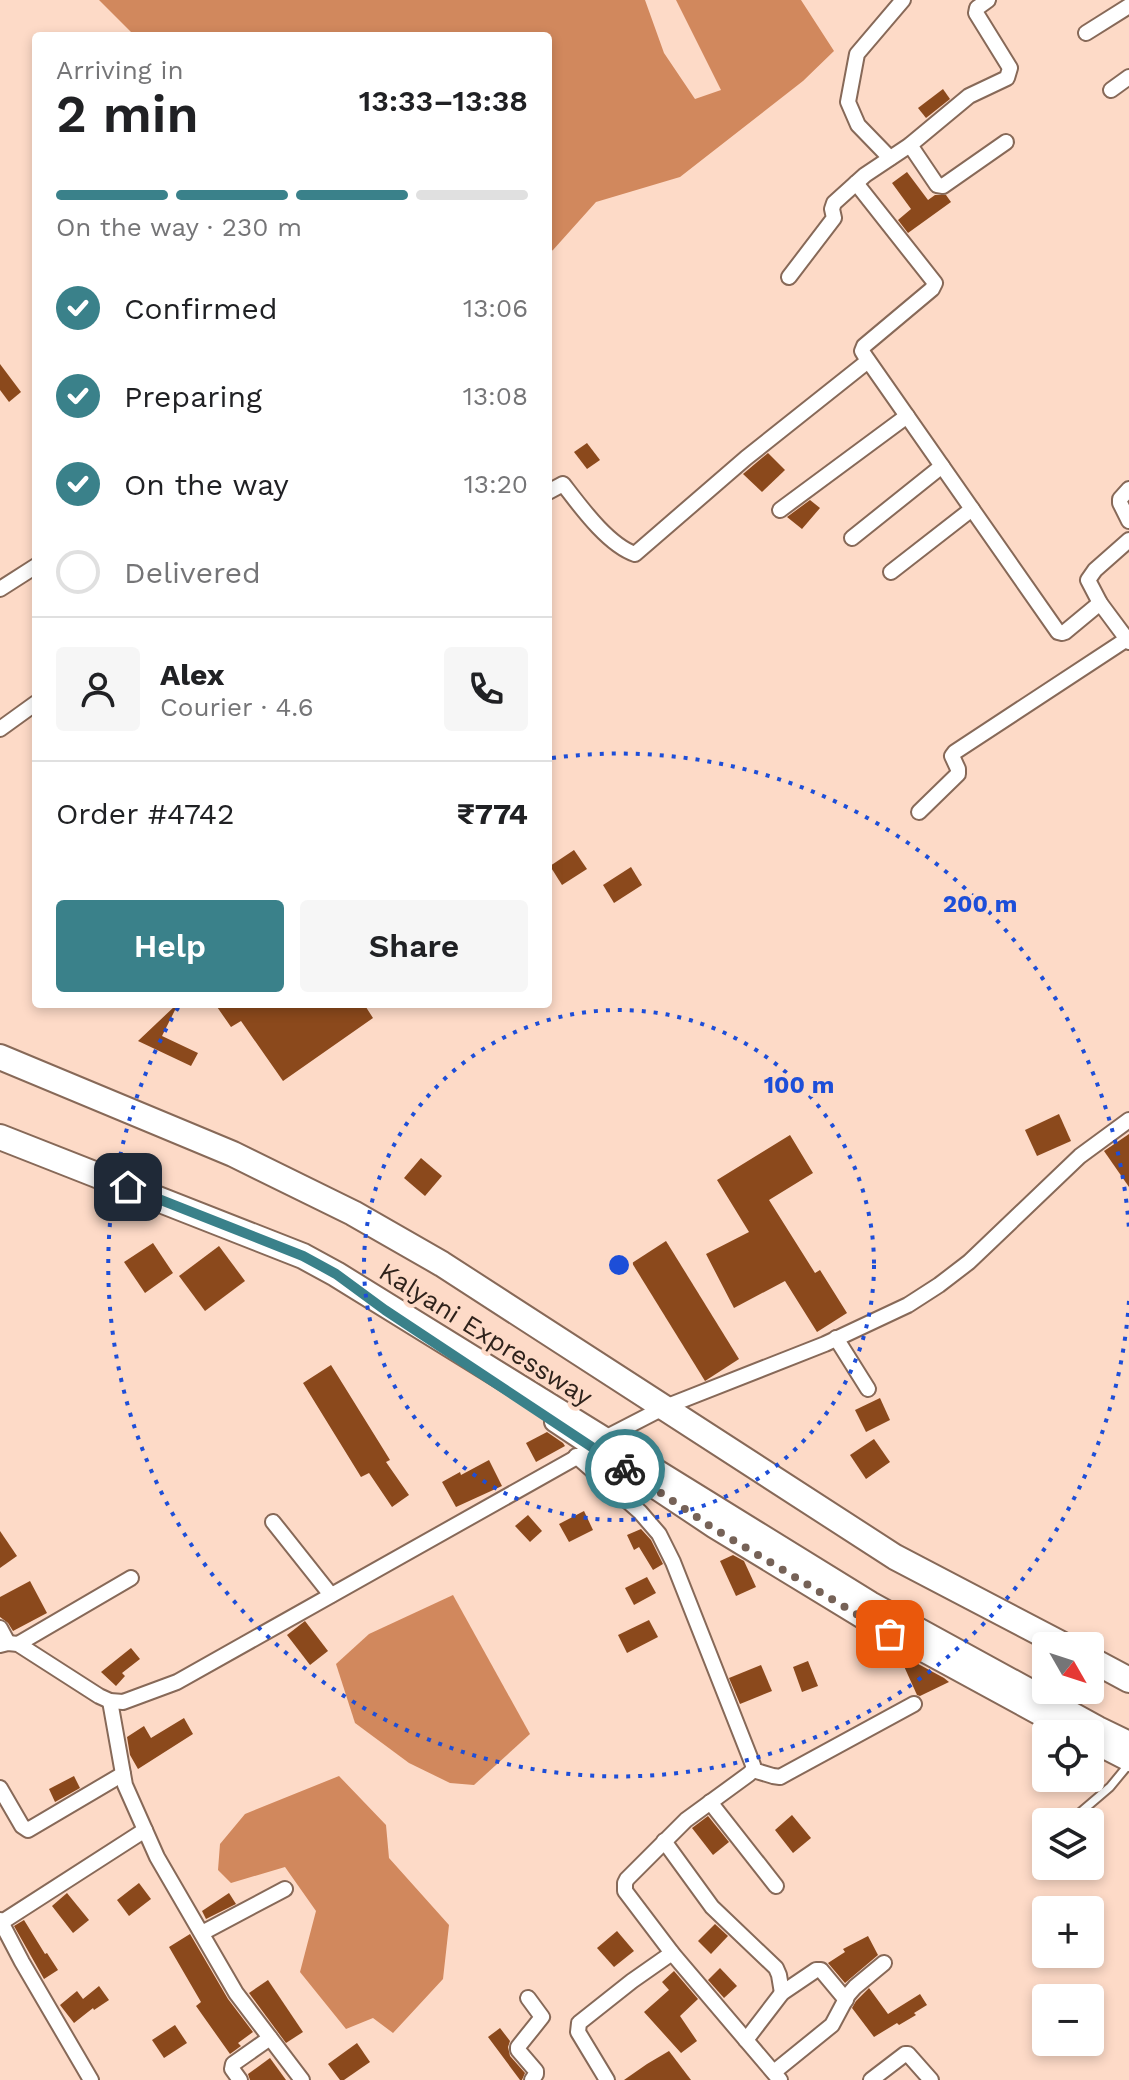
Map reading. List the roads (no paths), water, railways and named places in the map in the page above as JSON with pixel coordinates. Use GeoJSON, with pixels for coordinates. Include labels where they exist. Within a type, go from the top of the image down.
{"type":"FeatureCollection","features":[{"type":"Feature","properties":{"kind":"highway","name":"Kalyani Expressway"},"geometry":{"type":"LineString","coordinates":[[0,1057],[233,1154],[353,1213],[442,1264],[895,1557],[1038,1632]]}},
{"type":"Feature","properties":{"kind":"highway","name":"Kalyani Expressway"},"geometry":{"type":"LineString","coordinates":[[0,1137],[303,1256],[336,1274],[591,1448],[1129,1744]]}},
{"type":"Feature","properties":{"kind":"highway"},"geometry":{"type":"LineString","coordinates":[[1104,1667],[1129,1680]]}},
{"type":"Feature","properties":{"kind":"street"},"geometry":{"type":"LineString","coordinates":[[890,158],[858,125],[848,102],[857,54],[903,0]]}},
{"type":"Feature","properties":{"kind":"street"},"geometry":{"type":"LineString","coordinates":[[789,277],[834,218],[834,203],[969,96],[1007,78],[1010,68],[976,13],[977,8],[988,0]]}},
{"type":"Feature","properties":{"kind":"street"},"geometry":{"type":"LineString","coordinates":[[1086,33],[1129,6]]}},
{"type":"Feature","properties":{"kind":"street"},"geometry":{"type":"LineString","coordinates":[[1111,90],[1129,77]]}},
{"type":"Feature","properties":{"kind":"street"},"geometry":{"type":"LineString","coordinates":[[910,145],[940,187],[1006,142]]}},
{"type":"Feature","properties":{"kind":"street"},"geometry":{"type":"LineString","coordinates":[[856,183],[935,283],[862,351],[1059,633],[1065,632],[1100,603]]}},
{"type":"Feature","properties":{"kind":"street"},"geometry":{"type":"LineString","coordinates":[[552,490],[563,484],[606,534],[635,554],[746,458],[868,361]]}},
{"type":"Feature","properties":{"kind":"street"},"geometry":{"type":"LineString","coordinates":[[780,510],[907,416]]}},
{"type":"Feature","properties":{"kind":"street"},"geometry":{"type":"LineString","coordinates":[[852,538],[942,466]]}},
{"type":"Feature","properties":{"kind":"street"},"geometry":{"type":"LineString","coordinates":[[1129,489],[1120,499],[1129,521]]}},
{"type":"Feature","properties":{"kind":"street"},"geometry":{"type":"LineString","coordinates":[[891,572],[972,509]]}},
{"type":"Feature","properties":{"kind":"street"},"geometry":{"type":"LineString","coordinates":[[919,812],[958,774],[952,756],[955,752],[1128,641],[1100,603],[1088,577],[1129,540]]}},
{"type":"Feature","properties":{"kind":"street"},"geometry":{"type":"LineString","coordinates":[[0,589],[32,569]]}},
{"type":"Feature","properties":{"kind":"street"},"geometry":{"type":"LineString","coordinates":[[0,729],[32,706]]}},
{"type":"Feature","properties":{"kind":"street"},"geometry":{"type":"LineString","coordinates":[[0,1628],[9,1644],[110,1701],[123,1702],[177,1682],[665,1407],[836,1338],[908,1305],[969,1262],[1080,1156],[1129,1120]]}},
{"type":"Feature","properties":{"kind":"street"},"geometry":{"type":"LineString","coordinates":[[836,1338],[868,1389]]}},
{"type":"Feature","properties":{"kind":"street"},"geometry":{"type":"LineString","coordinates":[[591,1448],[713,1528],[864,1620],[1047,1720]]}},
{"type":"Feature","properties":{"kind":"street"},"geometry":{"type":"LineString","coordinates":[[591,1448],[659,1534],[708,1649],[753,1770]]}},
{"type":"Feature","properties":{"kind":"street"},"geometry":{"type":"LineString","coordinates":[[273,1522],[331,1595]]}},
{"type":"Feature","properties":{"kind":"street"},"geometry":{"type":"LineString","coordinates":[[9,1644],[131,1578]]}},
{"type":"Feature","properties":{"kind":"street"},"geometry":{"type":"LineString","coordinates":[[110,1701],[125,1785],[157,1857],[236,1993],[302,2080]]}},
{"type":"Feature","properties":{"kind":"street"},"geometry":{"type":"LineString","coordinates":[[753,1770],[780,1777],[914,1704]]}},
{"type":"Feature","properties":{"kind":"street"},"geometry":{"type":"LineString","coordinates":[[1104,1750],[1129,1763]]}},
{"type":"Feature","properties":{"kind":"street"},"geometry":{"type":"LineString","coordinates":[[753,1770],[686,1820],[627,1879],[625,1891],[672,1953],[777,2076],[832,2025],[855,1987],[884,1963]]}},
{"type":"Feature","properties":{"kind":"street"},"geometry":{"type":"LineString","coordinates":[[0,1788],[22,1826],[28,1830],[123,1774]]}},
{"type":"Feature","properties":{"kind":"street"},"geometry":{"type":"LineString","coordinates":[[710,1802],[776,1886]]}},
{"type":"Feature","properties":{"kind":"street"},"geometry":{"type":"LineString","coordinates":[[91,2080],[1,1921],[145,1830]]}},
{"type":"Feature","properties":{"kind":"street"},"geometry":{"type":"LineString","coordinates":[[664,1841],[712,1907],[776,1968],[782,1993]]}},
{"type":"Feature","properties":{"kind":"street"},"geometry":{"type":"LineString","coordinates":[[202,1933],[285,1889]]}},
{"type":"Feature","properties":{"kind":"street"},"geometry":{"type":"LineString","coordinates":[[607,2080],[578,2032],[579,2023],[672,1953]]}},
{"type":"Feature","properties":{"kind":"street"},"geometry":{"type":"LineString","coordinates":[[746,2040],[782,1993],[819,1969],[846,2000]]}},
{"type":"Feature","properties":{"kind":"street"},"geometry":{"type":"LineString","coordinates":[[528,1998],[542,2017],[518,2047],[536,2071],[532,2080]]}},
{"type":"Feature","properties":{"kind":"street"},"geometry":{"type":"LineString","coordinates":[[240,2080],[232,2069],[233,2064],[270,2038]]}},
{"type":"Feature","properties":{"kind":"street"},"geometry":{"type":"LineString","coordinates":[[871,2080],[908,2054],[931,2080]]}},
{"type":"Feature","properties":{"kind":"lane"},"geometry":{"type":"LineString","coordinates":[[1085,1808],[1110,1787],[1129,1763]]}}]}
